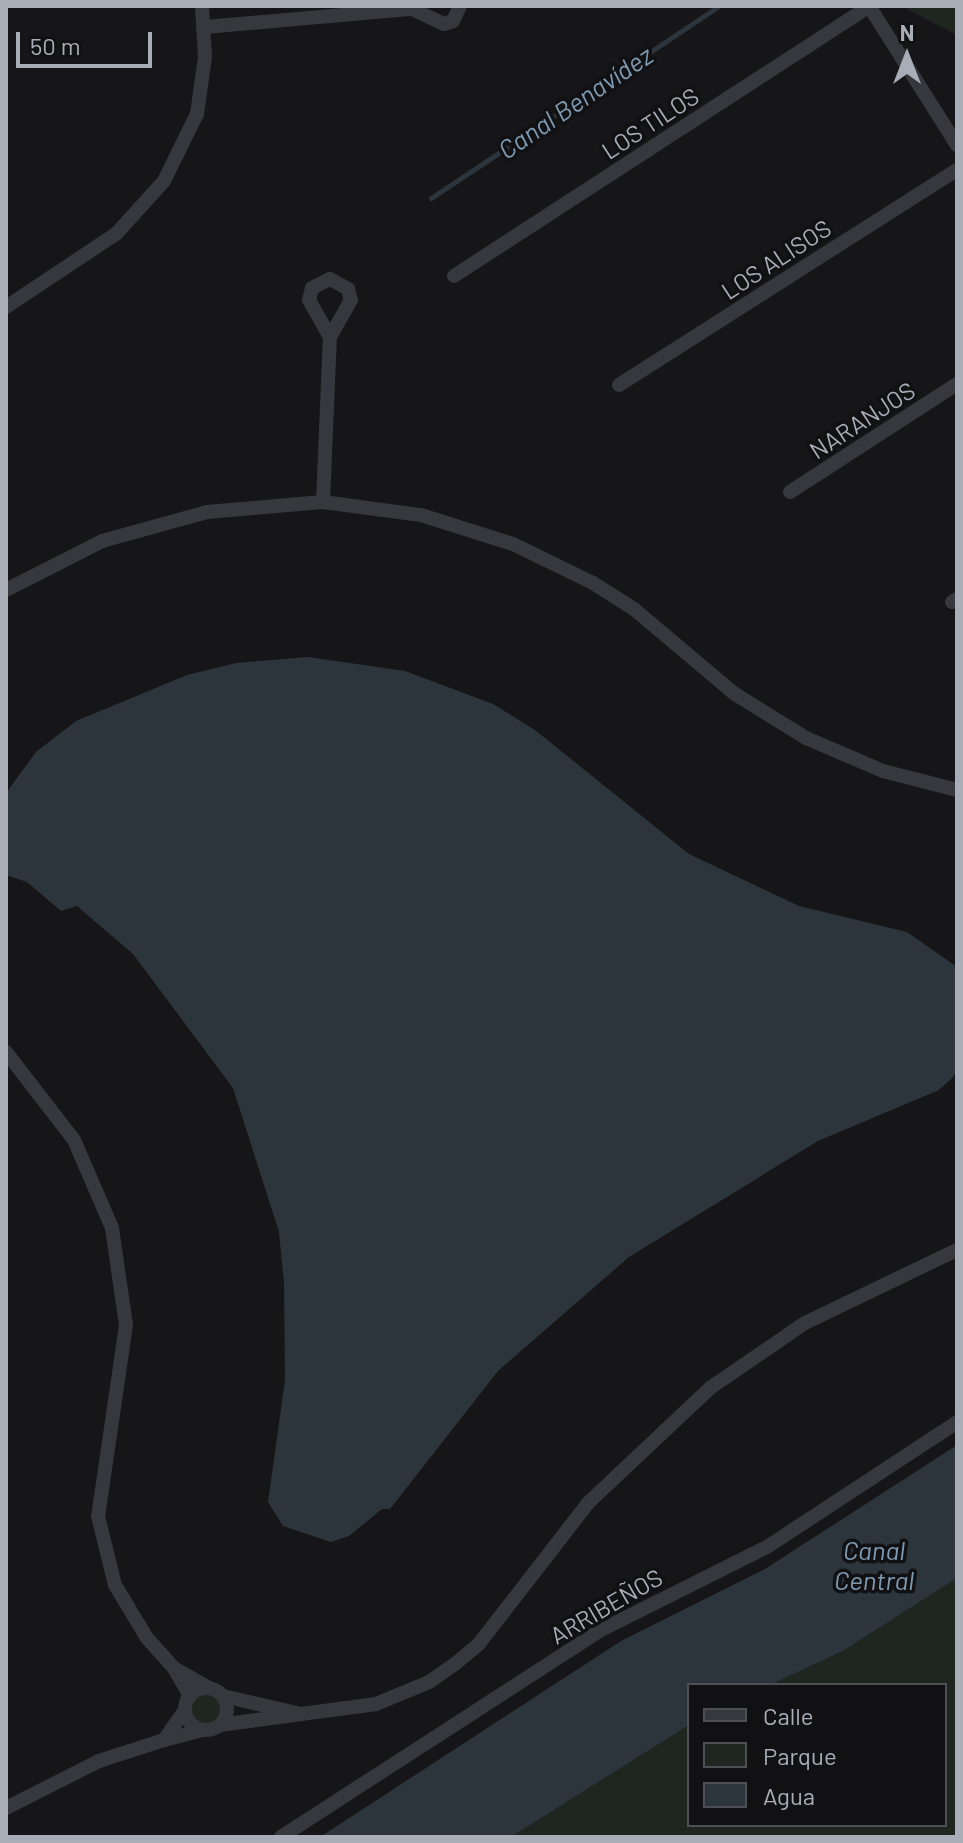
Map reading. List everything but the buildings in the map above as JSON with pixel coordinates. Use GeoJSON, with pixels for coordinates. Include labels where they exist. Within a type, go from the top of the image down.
{"type":"FeatureCollection","features":[{"type":"Feature","properties":{"kind":"street"},"geometry":{"type":"LineString","coordinates":[[6,306],[116,234],[164,181],[197,114],[205,27],[202,6]]}},
{"type":"Feature","properties":{"kind":"street"},"geometry":{"type":"LineString","coordinates":[[205,27],[414,7],[444,24],[453,21],[460,6]]}},
{"type":"Feature","properties":{"kind":"street"},"geometry":{"type":"LineString","coordinates":[[869,6],[957,145]]}},
{"type":"Feature","properties":{"kind":"street","name":"LOS TILOS"},"geometry":{"type":"LineString","coordinates":[[454,276],[869,6]]}},
{"type":"Feature","properties":{"kind":"street","name":"LOS ALISOS"},"geometry":{"type":"LineString","coordinates":[[619,385],[957,170]]}},
{"type":"Feature","properties":{"kind":"street"},"geometry":{"type":"LineString","coordinates":[[323,502],[330,337]]}},
{"type":"Feature","properties":{"kind":"street","name":"NARANJOS"},"geometry":{"type":"LineString","coordinates":[[790,492],[957,384]]}},
{"type":"Feature","properties":{"kind":"street"},"geometry":{"type":"LineString","coordinates":[[6,590],[73,554],[156,523],[256,506],[323,502],[421,515],[474,529],[555,562],[634,609],[772,719],[840,755],[957,790]]}},
{"type":"Feature","properties":{"kind":"street"},"geometry":{"type":"LineString","coordinates":[[6,1052],[74,1140],[112,1228],[126,1325],[120,1387],[98,1491],[98,1516],[115,1585],[147,1638],[174,1668],[223,1696],[301,1714]]}},
{"type":"Feature","properties":{"kind":"street"},"geometry":{"type":"LineString","coordinates":[[6,1808],[99,1761],[164,1740],[220,1725],[376,1704],[429,1682],[455,1664],[497,1621],[588,1503],[710,1388],[805,1323],[957,1250]]}},
{"type":"Feature","properties":{"kind":"street","name":"ARRIBEÑOS"},"geometry":{"type":"LineString","coordinates":[[281,1837],[603,1629],[767,1547],[957,1422]]}},
{"type":"Feature","properties":{"kind":"street"},"geometry":{"type":"LineString","coordinates":[[174,1668],[187,1703],[190,1723],[203,1730]]}},
{"type":"Feature","properties":{"kind":"street"},"geometry":{"type":"LineString","coordinates":[[164,1740],[187,1703],[209,1688]]}},
{"type":"Feature","properties":{"kind":"street"},"geometry":{"type":"LineString","coordinates":[[220,1725],[228,1708],[223,1696]]}},
{"type":"Feature","properties":{"kind":"green space"},"geometry":{"type":"Polygon","coordinates":[[[901,6],[957,6],[957,35],[901,6]]]}},
{"type":"Feature","properties":{"kind":"green space"},"geometry":{"type":"Polygon","coordinates":[[[957,1578],[957,1837],[511,1837],[687,1726],[687,1827],[947,1827],[947,1683],[774,1683],[843,1651],[957,1578]]]}},
{"type":"Feature","properties":{"kind":"green space"},"geometry":{"type":"Polygon","coordinates":[[[206,1694],[217,1699],[222,1710],[217,1721],[206,1726],[195,1721],[190,1710],[195,1699],[206,1694]]]}},
{"type":"Feature","properties":{"kind":"water"},"geometry":{"type":"Polygon","coordinates":[[[308,657],[405,671],[493,704],[535,730],[689,854],[799,906],[907,932],[957,967],[957,1072],[951,1079],[939,1090],[818,1141],[629,1257],[498,1371],[390,1509],[382,1509],[349,1536],[331,1542],[283,1526],[268,1502],[285,1380],[284,1284],[279,1232],[233,1088],[133,954],[77,906],[61,911],[27,882],[6,875],[6,793],[36,752],[76,721],[187,675],[236,663],[308,657]]]}},
{"type":"Feature","properties":{"kind":"water","name":"Canal Central"},"geometry":{"type":"Polygon","coordinates":[[[957,1445],[957,1578],[843,1651],[774,1683],[687,1683],[687,1726],[511,1837],[320,1837],[621,1641],[765,1569],[957,1445]]]}},
{"type":"Feature","properties":{"kind":"waterway","name":"Canal Benavídez"},"geometry":{"type":"LineString","coordinates":[[431,198],[719,6]]}}]}
